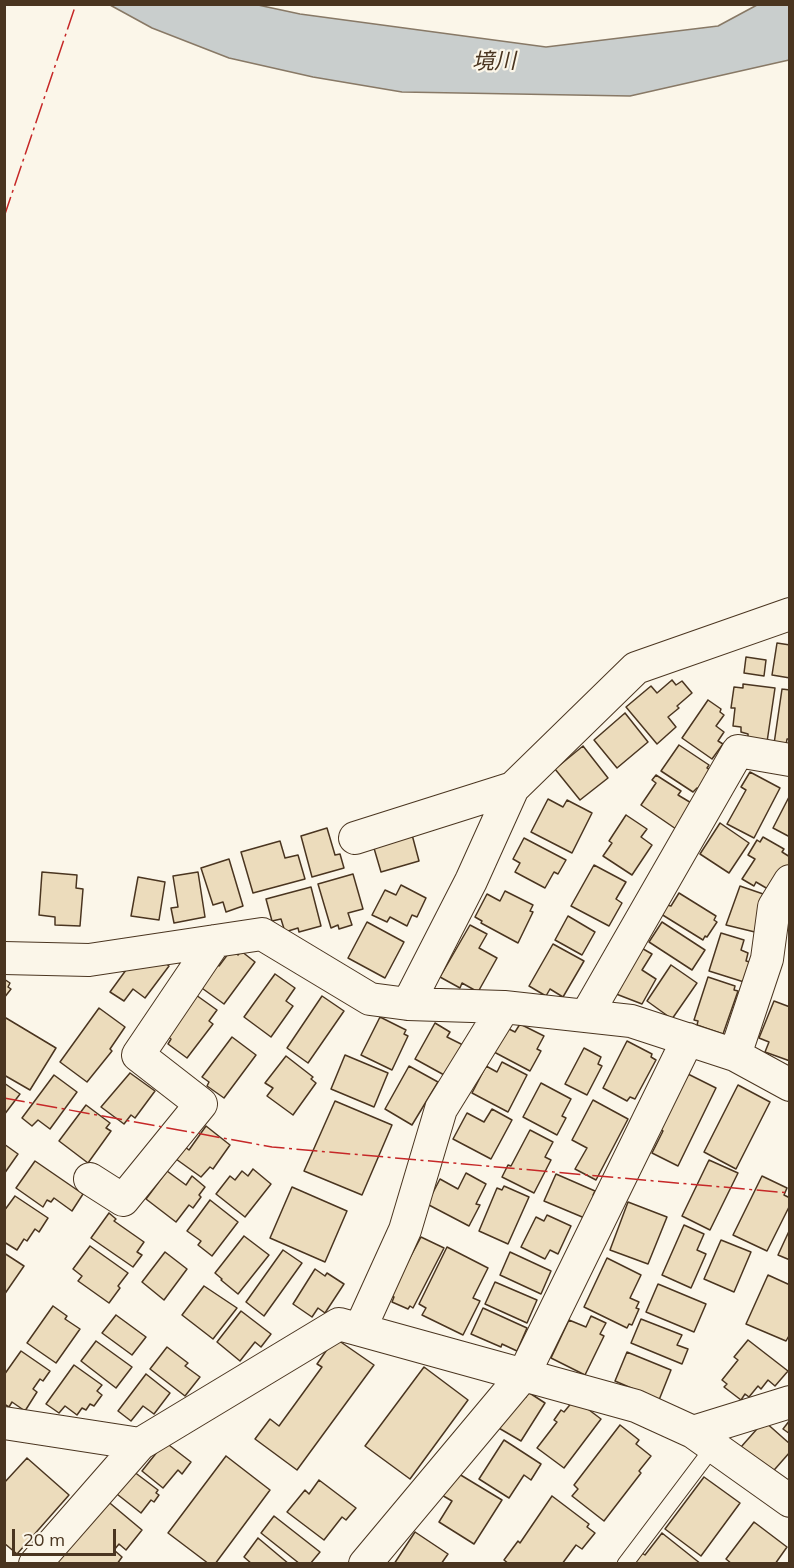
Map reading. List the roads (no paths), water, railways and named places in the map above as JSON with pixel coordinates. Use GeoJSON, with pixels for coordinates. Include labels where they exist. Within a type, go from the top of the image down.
{"type":"FeatureCollection","features":[{"type":"Feature","properties":{"kind":"street"},"geometry":{"type":"LineString","coordinates":[[408,1004],[471,881],[513,788],[636,668],[789,614]]}},
{"type":"Feature","properties":{"kind":"street"},"geometry":{"type":"LineString","coordinates":[[586,1016],[738,751],[789,760]]}},
{"type":"Feature","properties":{"kind":"street"},"geometry":{"type":"LineString","coordinates":[[355,838],[513,788]]}},
{"type":"Feature","properties":{"kind":"street"},"geometry":{"type":"LineString","coordinates":[[735,1055],[767,959],[774,907],[789,881]]}},
{"type":"Feature","properties":{"kind":"street"},"geometry":{"type":"LineString","coordinates":[[4,958],[89,960],[262,934],[370,999],[408,1004],[504,1007],[631,1021],[735,1055],[789,1085]]}},
{"type":"Feature","properties":{"kind":"street"},"geometry":{"type":"LineString","coordinates":[[90,1179],[123,1200],[201,1104],[138,1055],[215,941]]}},
{"type":"Feature","properties":{"kind":"street"},"geometry":{"type":"LineString","coordinates":[[360,1329],[405,1230],[441,1108],[504,1007]]}},
{"type":"Feature","properties":{"kind":"street"},"geometry":{"type":"LineString","coordinates":[[365,1563],[524,1374],[688,1039]]}},
{"type":"Feature","properties":{"kind":"street"},"geometry":{"type":"LineString","coordinates":[[35,1563],[141,1444],[339,1324],[636,1406],[703,1439],[789,1502]]}},
{"type":"Feature","properties":{"kind":"street"},"geometry":{"type":"LineString","coordinates":[[703,1439],[789,1402]]}},
{"type":"Feature","properties":{"kind":"street"},"geometry":{"type":"LineString","coordinates":[[4,1423],[141,1444]]}},
{"type":"Feature","properties":{"kind":"lane"},"geometry":{"type":"LineString","coordinates":[[625,1563],[703,1439]]}},
{"type":"Feature","properties":{"kind":"water","name":"境川"},"geometry":{"type":"Polygon","coordinates":[[[110,5],[258,5],[300,14],[546,47],[718,26],[757,5],[789,5],[789,60],[630,96],[402,92],[313,77],[229,58],[152,28],[110,5]]]}}]}
